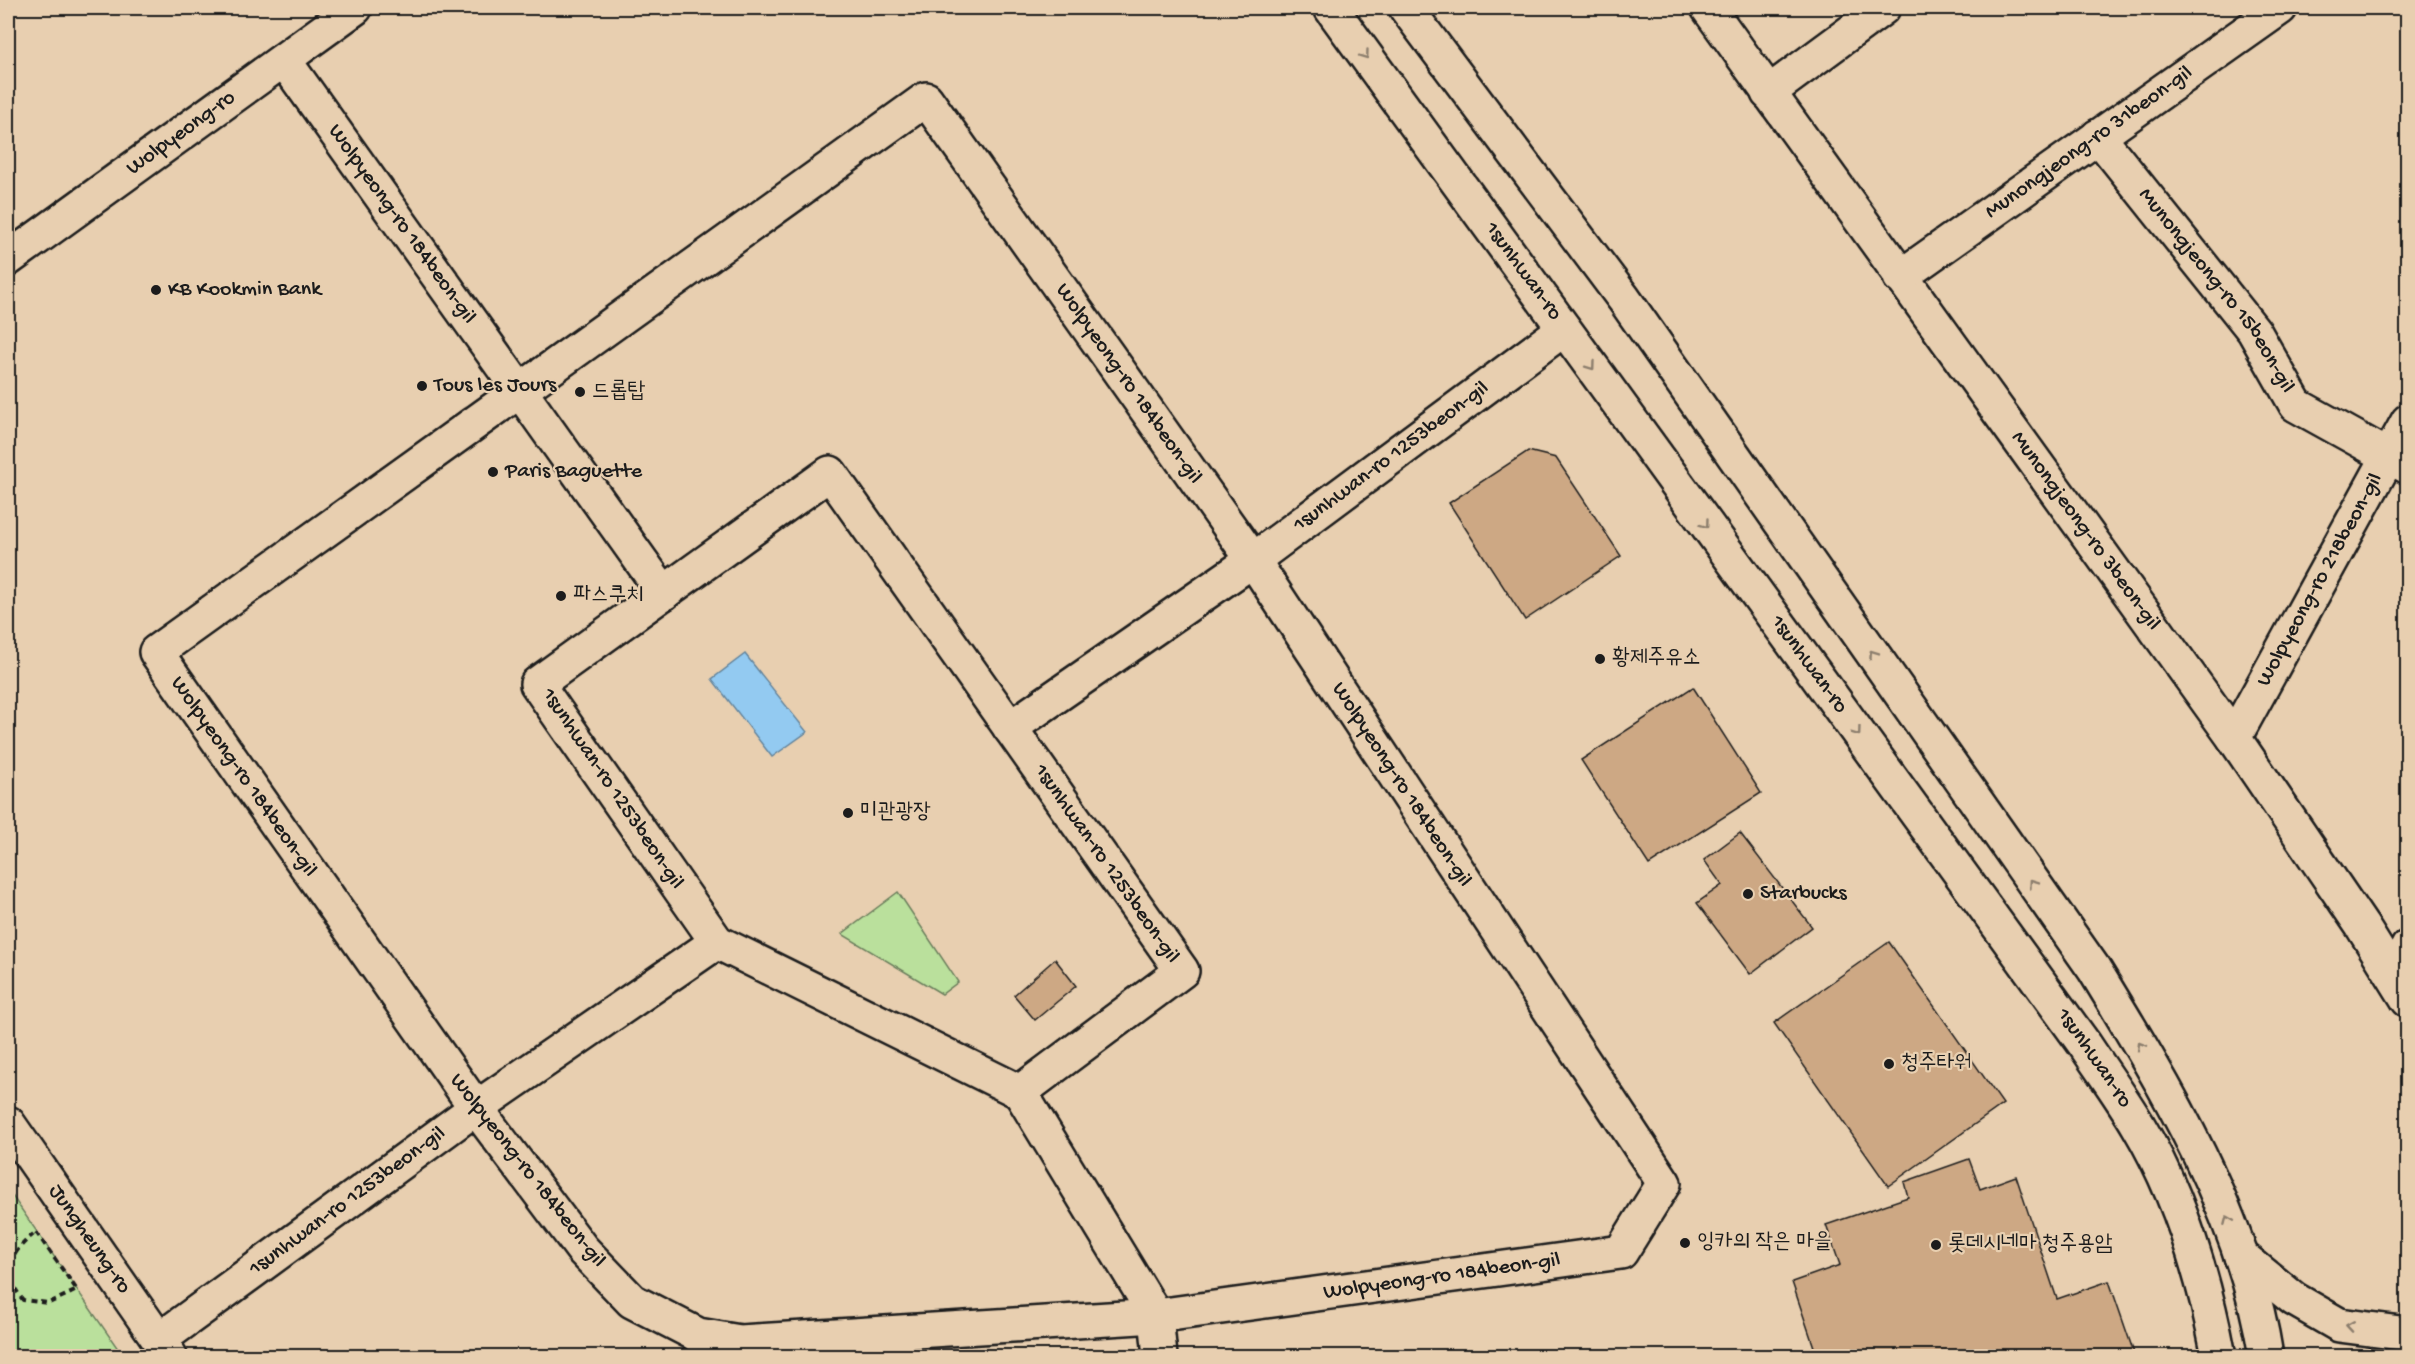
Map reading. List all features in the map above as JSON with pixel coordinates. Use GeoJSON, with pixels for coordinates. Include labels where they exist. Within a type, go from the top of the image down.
{"type":"FeatureCollection","features":[{"type":"Feature","properties":{"kind":"street","name":"Wolpyeong-ro"},"geometry":{"type":"LineString","coordinates":[[8,259],[355,8]]}},
{"type":"Feature","properties":{"kind":"street","name":"1sunhwan-ro"},"geometry":{"type":"LineString","coordinates":[[1331,8],[2085,1045],[2138,1125],[2167,1182],[2191,1244],[2219,1356]]}},
{"type":"Feature","properties":{"kind":"street","name":"1sunhwan-ro"},"geometry":{"type":"LineString","coordinates":[[1406,8],[1630,309],[2094,969],[2162,1082],[2201,1157],[2241,1256],[2259,1312],[2266,1356]]}},
{"type":"Feature","properties":{"kind":"street","name":"Munongjeong-ro 3beon-gil"},"geometry":{"type":"LineString","coordinates":[[1708,8],[2403,974]]}},
{"type":"Feature","properties":{"kind":"street"},"geometry":{"type":"LineString","coordinates":[[1768,93],[1883,8]]}},
{"type":"Feature","properties":{"kind":"street","name":"Munongjeong-ro 31beon-gil"},"geometry":{"type":"LineString","coordinates":[[1900,277],[2280,8]]}},
{"type":"Feature","properties":{"kind":"street","name":"Wolpyeong-ro 184beon-gil"},"geometry":{"type":"LineString","coordinates":[[284,60],[518,392]]}},
{"type":"Feature","properties":{"kind":"street","name":"Wolpyeong-ro 184beon-gil"},"geometry":{"type":"LineString","coordinates":[[926,99],[1253,560],[1664,1183],[1621,1252],[1156,1316],[740,1342],[698,1335],[632,1301],[582,1249],[476,1108],[156,652],[926,99]]}},
{"type":"Feature","properties":{"kind":"street","name":"Munongjeong-ro 15beon-gil"},"geometry":{"type":"LineString","coordinates":[[2098,136],[2254,331],[2296,405],[2398,462]]}},
{"type":"Feature","properties":{"kind":"street","name":"1sunhwan-ro 1253beon-gil"},"geometry":{"type":"LineString","coordinates":[[1010,728],[1253,560],[1564,329]]}},
{"type":"Feature","properties":{"kind":"street"},"geometry":{"type":"LineString","coordinates":[[518,392],[664,594]]}},
{"type":"Feature","properties":{"kind":"street","name":"Wolpyeong-ro 218beon-gil"},"geometry":{"type":"LineString","coordinates":[[2234,738],[2398,462],[2408,422]]}},
{"type":"Feature","properties":{"kind":"street","name":"1sunhwan-ro 1253beon-gil"},"geometry":{"type":"LineString","coordinates":[[831,473],[1010,728],[1182,971],[1020,1092],[717,942],[537,684],[831,473]]}},
{"type":"Feature","properties":{"kind":"street","name":"1sunhwan-ro 1253beon-gil"},"geometry":{"type":"LineString","coordinates":[[164,1348],[476,1108],[717,942]]}},
{"type":"Feature","properties":{"kind":"street"},"geometry":{"type":"LineString","coordinates":[[1020,1092],[1156,1316],[1160,1356]]}},
{"type":"Feature","properties":{"kind":"street","name":"Jungheung-ro"},"geometry":{"type":"LineString","coordinates":[[8,1123],[164,1348]]}},
{"type":"Feature","properties":{"kind":"street"},"geometry":{"type":"LineString","coordinates":[[2241,1256],[2294,1299],[2339,1324],[2408,1334]]}},
{"type":"Feature","properties":{"kind":"path"},"geometry":{"type":"LineString","coordinates":[[36,1232],[22,1244],[8,1268],[9,1279],[15,1291],[23,1300],[49,1303],[77,1290]]}},
{"type":"Feature","properties":{"kind":"path"},"geometry":{"type":"LineString","coordinates":[[8,1295],[15,1291]]}},
{"type":"Feature","properties":{"kind":"green space"},"geometry":{"type":"Polygon","coordinates":[[[898,892],[958,982],[942,994],[842,934],[898,892]]]}},
{"type":"Feature","properties":{"kind":"green space"},"geometry":{"type":"Polygon","coordinates":[[[8,1190],[123,1356],[8,1356],[8,1190]]]}},
{"type":"Feature","properties":{"kind":"water"},"geometry":{"type":"Polygon","coordinates":[[[745,654],[807,732],[772,757],[712,679],[745,654]]]}},
{"type":"Feature","properties":{"kind":"building"},"geometry":{"type":"Polygon","coordinates":[[[1528,451],[1556,458],[1621,556],[1525,620],[1449,503],[1528,451]]]}},
{"type":"Feature","properties":{"kind":"building"},"geometry":{"type":"Polygon","coordinates":[[[1693,687],[1761,793],[1649,865],[1581,760],[1693,687]]]}},
{"type":"Feature","properties":{"kind":"building","name":"Starbucks"},"geometry":{"type":"Polygon","coordinates":[[[1740,833],[1812,927],[1750,974],[1697,903],[1722,885],[1704,860],[1740,833]]]}},
{"type":"Feature","properties":{"kind":"building","name":"청주타워"},"geometry":{"type":"Polygon","coordinates":[[[1889,942],[2003,1104],[1888,1186],[1774,1023],[1889,942]]]}},
{"type":"Feature","properties":{"kind":"building"},"geometry":{"type":"Polygon","coordinates":[[[1055,959],[1076,986],[1035,1020],[1014,995],[1055,959]]]}},
{"type":"Feature","properties":{"kind":"building","name":"롯데시네마 청주용암"},"geometry":{"type":"Polygon","coordinates":[[[1969,1159],[1980,1189],[2016,1176],[2057,1299],[2109,1281],[2135,1356],[1817,1356],[1792,1282],[1840,1265],[1826,1225],[1908,1197],[1904,1182],[1969,1159]]]}},
{"type":"Feature","properties":{"kind":"place","name":"KB Kookmin Bank"},"geometry":{"type":"Point","coordinates":[156,290]}},
{"type":"Feature","properties":{"kind":"place","name":"Tous les Jours"},"geometry":{"type":"Point","coordinates":[422,386]}},
{"type":"Feature","properties":{"kind":"place","name":"드롭탑"},"geometry":{"type":"Point","coordinates":[580,392]}},
{"type":"Feature","properties":{"kind":"place","name":"Paris Baguette"},"geometry":{"type":"Point","coordinates":[493,472]}},
{"type":"Feature","properties":{"kind":"place","name":"파스쿠치"},"geometry":{"type":"Point","coordinates":[561,596]}},
{"type":"Feature","properties":{"kind":"place","name":"황제주유소"},"geometry":{"type":"Point","coordinates":[1600,659]}},
{"type":"Feature","properties":{"kind":"place","name":"미관광장"},"geometry":{"type":"Point","coordinates":[848,813]}},
{"type":"Feature","properties":{"kind":"place","name":"Starbucks"},"geometry":{"type":"Point","coordinates":[1748,894]}},
{"type":"Feature","properties":{"kind":"place","name":"청주타워"},"geometry":{"type":"Point","coordinates":[1889,1064]}},
{"type":"Feature","properties":{"kind":"place","name":"잉카의 작은 마을"},"geometry":{"type":"Point","coordinates":[1685,1243]}},
{"type":"Feature","properties":{"kind":"place","name":"롯데시네마 청주용암"},"geometry":{"type":"Point","coordinates":[1936,1245]}}]}
